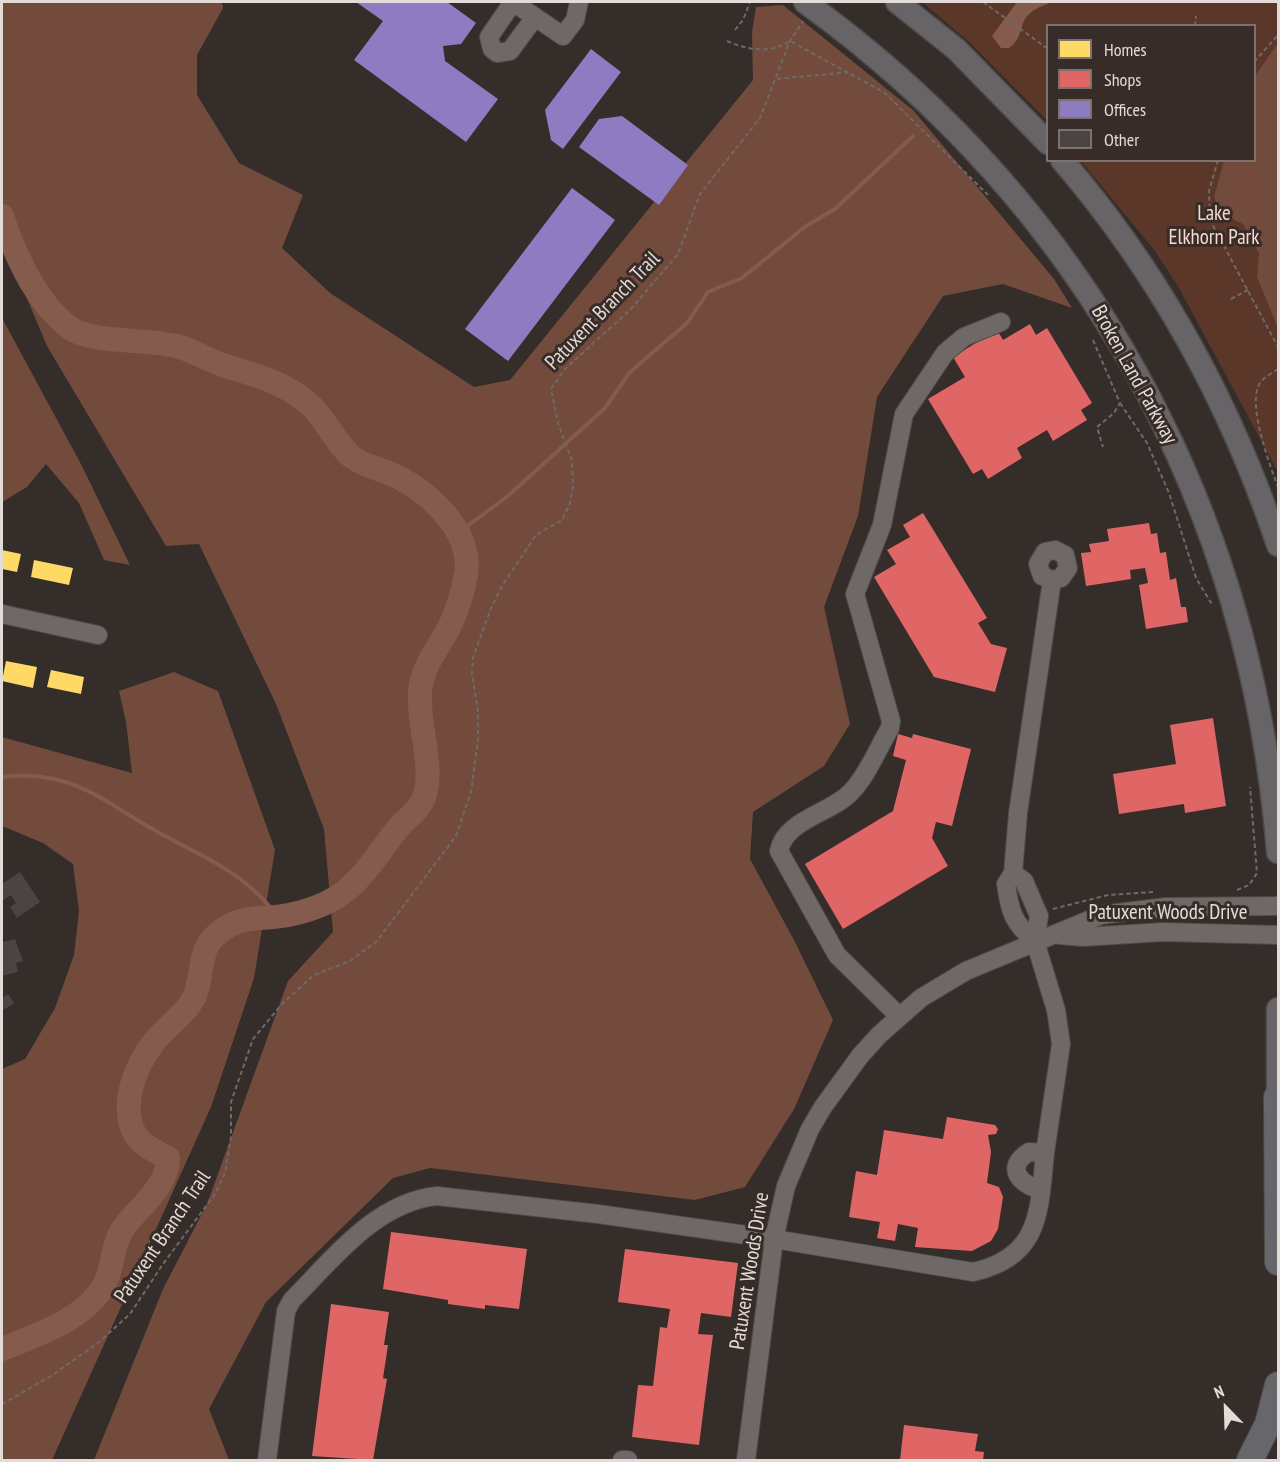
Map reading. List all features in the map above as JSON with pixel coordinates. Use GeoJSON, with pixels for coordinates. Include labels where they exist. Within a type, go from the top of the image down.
{"type":"FeatureCollection","features":[{"type":"Feature","properties":{"kind":"highway"},"geometry":{"type":"LineString","coordinates":[[1278,1107],[1278,1262]]}},
{"type":"Feature","properties":{"kind":"highway"},"geometry":{"type":"LineString","coordinates":[[1250,1461],[1268,1424],[1278,1385]]}},
{"type":"Feature","properties":{"kind":"main road"},"geometry":{"type":"LineString","coordinates":[[897,2],[956,49],[1046,142]]}},
{"type":"Feature","properties":{"kind":"main road","name":"Broken Land Parkway"},"geometry":{"type":"LineString","coordinates":[[805,9],[843,29],[910,87],[988,167],[1064,260],[1117,337],[1136,370],[1211,532],[1231,593],[1261,711],[1273,784],[1278,852]]}},
{"type":"Feature","properties":{"kind":"main road"},"geometry":{"type":"LineString","coordinates":[[1064,162],[1141,265],[1195,353],[1243,453],[1278,545]]}},
{"type":"Feature","properties":{"kind":"main road"},"geometry":{"type":"LineString","coordinates":[[1278,1009],[1278,1107]]}},
{"type":"Feature","properties":{"kind":"street"},"geometry":{"type":"LineString","coordinates":[[535,17],[510,51],[497,53],[492,49],[489,37],[513,2],[563,36],[575,20],[579,2]]}},
{"type":"Feature","properties":{"kind":"street"},"geometry":{"type":"LineString","coordinates":[[899,1016],[837,955],[779,851],[784,837],[852,792],[890,728],[891,721],[855,594],[882,525],[904,414],[945,353],[964,336],[1001,322]]}},
{"type":"Feature","properties":{"kind":"street"},"geometry":{"type":"LineString","coordinates":[[267,1461],[286,1311],[292,1300],[375,1220],[404,1203],[419,1198],[437,1196],[598,1214],[774,1239],[973,1272],[1001,1263],[1024,1245],[1037,1221],[1061,1044],[1056,1010],[1035,941],[1018,927],[1009,905],[1006,884],[1013,873],[1017,813],[1052,580]]}},
{"type":"Feature","properties":{"kind":"street"},"geometry":{"type":"LineString","coordinates":[[2,614],[98,635]]}},
{"type":"Feature","properties":{"kind":"street","name":"Patuxent Woods Drive"},"geometry":{"type":"LineString","coordinates":[[746,1461],[774,1239],[786,1186],[810,1129],[860,1056],[899,1016],[930,992],[966,970],[1101,915],[1128,909],[1278,906]]}},
{"type":"Feature","properties":{"kind":"street","name":"Patuxent Woods Drive"},"geometry":{"type":"LineString","coordinates":[[1057,934],[1083,937],[1163,932],[1278,935]]}},
{"type":"Feature","properties":{"kind":"street"},"geometry":{"type":"LineString","coordinates":[[1041,1190],[1023,1184],[1017,1175],[1017,1169],[1020,1160],[1029,1152],[1045,1153]]}},
{"type":"Feature","properties":{"kind":"street"},"geometry":{"type":"LineString","coordinates":[[622,1461],[628,1461]]}},
{"type":"Feature","properties":{"kind":"path"},"geometry":{"type":"LineString","coordinates":[[735,30],[743,20],[750,2]]}},
{"type":"Feature","properties":{"kind":"path"},"geometry":{"type":"LineString","coordinates":[[983,2],[1046,48]]}},
{"type":"Feature","properties":{"kind":"path","name":"Patuxent Branch Trail"},"geometry":{"type":"LineString","coordinates":[[2,1404],[51,1376],[98,1343],[130,1314],[220,1183],[229,1156],[231,1102],[254,1040],[282,1005],[314,975],[350,961],[377,941],[456,836],[466,814],[478,739],[478,712],[472,673],[473,658],[491,608],[508,578],[536,535],[562,520],[570,503],[573,485],[572,461],[558,423],[551,389],[557,378],[630,310],[678,254],[700,194],[760,118],[805,9]]}},
{"type":"Feature","properties":{"kind":"path"},"geometry":{"type":"LineString","coordinates":[[1195,24],[1196,16]]}},
{"type":"Feature","properties":{"kind":"path"},"geometry":{"type":"LineString","coordinates":[[1256,60],[1278,35]]}},
{"type":"Feature","properties":{"kind":"path"},"geometry":{"type":"LineString","coordinates":[[727,41],[744,49],[782,46],[790,41],[885,93],[988,196]]}},
{"type":"Feature","properties":{"kind":"path"},"geometry":{"type":"LineString","coordinates":[[777,79],[849,72]]}},
{"type":"Feature","properties":{"kind":"path"},"geometry":{"type":"LineString","coordinates":[[1217,162],[1209,191],[1210,220],[1278,347]]}},
{"type":"Feature","properties":{"kind":"path"},"geometry":{"type":"LineString","coordinates":[[1230,299],[1248,290]]}},
{"type":"Feature","properties":{"kind":"path"},"geometry":{"type":"LineString","coordinates":[[1090,334],[1120,403],[1147,443],[1184,534],[1196,578],[1216,610]]}},
{"type":"Feature","properties":{"kind":"path"},"geometry":{"type":"LineString","coordinates":[[1278,369],[1258,385],[1255,398],[1265,455],[1278,488]]}},
{"type":"Feature","properties":{"kind":"path"},"geometry":{"type":"LineString","coordinates":[[1103,447],[1097,427],[1114,413],[1120,403]]}},
{"type":"Feature","properties":{"kind":"path"},"geometry":{"type":"LineString","coordinates":[[1250,781],[1257,873],[1252,882]]}},
{"type":"Feature","properties":{"kind":"green space","name":"Lake Elkhorn Park"},"geometry":{"type":"Polygon","coordinates":[[[922,2],[1278,2],[1278,472],[1179,288],[1155,251],[1082,162],[1256,162],[1256,24],[1046,24],[1046,119],[968,41],[922,2]]]}},
{"type":"Feature","properties":{"kind":"shaded area"},"geometry":{"type":"Polygon","coordinates":[[[2,2],[222,2],[223,8],[197,55],[197,95],[239,163],[303,195],[282,248],[330,293],[474,387],[510,380],[753,80],[752,32],[756,7],[783,5],[914,111],[1054,279],[1072,308],[1003,284],[943,296],[877,397],[858,516],[824,607],[850,724],[824,766],[753,812],[750,859],[794,940],[833,1020],[794,1109],[745,1187],[695,1200],[430,1168],[393,1178],[266,1302],[209,1409],[229,1460],[94,1460],[163,1289],[207,1204],[288,981],[333,932],[324,829],[276,704],[199,544],[166,546],[47,346],[2,239],[2,2]]]}},
{"type":"Feature","properties":{"kind":"shaded area"},"geometry":{"type":"Polygon","coordinates":[[[1017,2],[1053,2],[1031,13],[1026,18],[1015,42],[1009,48],[1001,48],[992,36],[1017,2]]]}},
{"type":"Feature","properties":{"kind":"shaded area"},"geometry":{"type":"Polygon","coordinates":[[[1278,43],[1278,328],[1257,277],[1259,253],[1243,224],[1221,214],[1214,197],[1224,162],[1256,162],[1256,75],[1278,43]]]}},
{"type":"Feature","properties":{"kind":"shaded area"},"geometry":{"type":"Polygon","coordinates":[[[2,318],[82,466],[130,565],[104,560],[79,503],[46,464],[27,487],[2,502],[2,318]]]}},
{"type":"Feature","properties":{"kind":"shaded area"},"geometry":{"type":"Polygon","coordinates":[[[174,672],[218,691],[275,850],[254,978],[211,1107],[52,1460],[2,1460],[2,1069],[25,1059],[55,1008],[74,955],[79,911],[73,864],[43,843],[2,826],[2,737],[132,773],[126,722],[119,691],[174,672]]]}},
{"type":"Feature","properties":{"kind":"building: Homes"},"geometry":{"type":"Polygon","coordinates":[[[2,550],[21,554],[17,572],[2,569],[2,550]]]}},
{"type":"Feature","properties":{"kind":"building: Homes"},"geometry":{"type":"Polygon","coordinates":[[[34,560],[73,568],[69,585],[31,577],[34,560]]]}},
{"type":"Feature","properties":{"kind":"building: Homes"},"geometry":{"type":"Polygon","coordinates":[[[6,661],[37,667],[33,688],[2,681],[6,661]]]}},
{"type":"Feature","properties":{"kind":"building: Homes"},"geometry":{"type":"Polygon","coordinates":[[[51,670],[84,677],[81,694],[47,687],[51,670]]]}},
{"type":"Feature","properties":{"kind":"building: Shops"},"geometry":{"type":"Polygon","coordinates":[[[1030,324],[1036,335],[1047,328],[1092,403],[1081,410],[1087,420],[1053,441],[1047,430],[1017,448],[1022,458],[988,479],[982,469],[973,474],[928,399],[965,377],[953,357],[997,330],[1003,340],[1030,324]]]}},
{"type":"Feature","properties":{"kind":"building: Shops"},"geometry":{"type":"Polygon","coordinates":[[[923,513],[987,618],[978,623],[991,644],[1007,648],[995,692],[934,677],[874,577],[896,564],[887,550],[910,537],[903,525],[923,513]]]}},
{"type":"Feature","properties":{"kind":"building: Shops"},"geometry":{"type":"Polygon","coordinates":[[[1149,523],[1151,534],[1157,533],[1160,553],[1166,552],[1170,580],[1176,578],[1181,607],[1186,607],[1188,622],[1146,629],[1139,585],[1148,583],[1145,568],[1130,570],[1131,579],[1086,586],[1081,553],[1091,552],[1089,544],[1109,541],[1107,529],[1149,523]]]}},
{"type":"Feature","properties":{"kind":"building: Shops"},"geometry":{"type":"Polygon","coordinates":[[[1213,718],[1226,806],[1185,813],[1184,804],[1119,814],[1113,774],[1176,764],[1170,725],[1213,718]]]}},
{"type":"Feature","properties":{"kind":"building: Shops"},"geometry":{"type":"Polygon","coordinates":[[[898,734],[912,738],[913,734],[971,749],[952,826],[936,822],[932,838],[948,866],[843,929],[805,864],[893,811],[906,760],[893,756],[898,734]]]}},
{"type":"Feature","properties":{"kind":"building: Shops"},"geometry":{"type":"Polygon","coordinates":[[[947,1117],[995,1125],[998,1129],[996,1134],[988,1135],[991,1152],[987,1183],[999,1187],[1003,1197],[998,1229],[991,1241],[972,1251],[915,1247],[918,1228],[898,1224],[895,1241],[877,1238],[880,1222],[849,1217],[856,1171],[877,1175],[884,1130],[943,1139],[947,1117]]]}},
{"type":"Feature","properties":{"kind":"building: Shops"},"geometry":{"type":"Polygon","coordinates":[[[391,1232],[527,1249],[519,1309],[485,1305],[485,1309],[448,1304],[448,1300],[383,1289],[391,1232]]]}},
{"type":"Feature","properties":{"kind":"building: Shops"},"geometry":{"type":"Polygon","coordinates":[[[625,1249],[738,1263],[731,1317],[701,1313],[698,1334],[713,1335],[699,1445],[632,1437],[638,1385],[653,1386],[660,1327],[667,1328],[670,1309],[618,1302],[625,1249]]]}},
{"type":"Feature","properties":{"kind":"building: Shops"},"geometry":{"type":"Polygon","coordinates":[[[331,1304],[389,1312],[384,1345],[388,1345],[383,1378],[387,1379],[373,1460],[312,1456],[331,1304]]]}},
{"type":"Feature","properties":{"kind":"building: Shops"},"geometry":{"type":"Polygon","coordinates":[[[904,1425],[978,1434],[975,1451],[984,1452],[983,1460],[900,1460],[904,1425]]]}},
{"type":"Feature","properties":{"kind":"building: Offices"},"geometry":{"type":"Polygon","coordinates":[[[356,2],[447,2],[476,23],[461,44],[443,46],[445,61],[498,99],[466,142],[354,60],[383,21],[356,2]]]}},
{"type":"Feature","properties":{"kind":"building: Offices"},"geometry":{"type":"Polygon","coordinates":[[[591,49],[621,72],[563,149],[551,140],[545,110],[591,49]]]}},
{"type":"Feature","properties":{"kind":"building: Offices"},"geometry":{"type":"Polygon","coordinates":[[[622,116],[688,165],[659,205],[579,147],[599,119],[622,116]]]}},
{"type":"Feature","properties":{"kind":"building: Offices"},"geometry":{"type":"Polygon","coordinates":[[[572,188],[615,220],[508,361],[465,329],[572,188]]]}},
{"type":"Feature","properties":{"kind":"building: Other"},"geometry":{"type":"Polygon","coordinates":[[[20,872],[40,902],[17,918],[10,907],[16,903],[11,895],[3,900],[2,884],[20,872]]]}},
{"type":"Feature","properties":{"kind":"building: Other"},"geometry":{"type":"Polygon","coordinates":[[[15,939],[23,961],[16,963],[18,972],[2,976],[2,942],[15,939]]]}},
{"type":"Feature","properties":{"kind":"building: Other"},"geometry":{"type":"Polygon","coordinates":[[[8,994],[14,1003],[2,1011],[2,998],[8,994]]]}},
{"type":"Feature","properties":{"kind":"waterway"},"geometry":{"type":"LineString","coordinates":[[457,534],[509,495],[605,408],[630,372],[687,323],[708,292],[742,278],[806,226],[835,209],[913,136]]}},
{"type":"Feature","properties":{"kind":"waterway"},"geometry":{"type":"LineString","coordinates":[[2,216],[20,262],[37,292],[58,318],[70,328],[80,333],[107,339],[153,342],[180,347],[225,366],[272,381],[300,396],[314,409],[352,457],[405,481],[432,501],[455,527],[466,558],[465,581],[457,608],[421,682],[421,719],[428,777],[422,802],[398,828],[355,883],[343,893],[330,901],[293,914],[234,923],[209,943],[192,1001],[147,1051],[136,1074],[129,1098],[130,1123],[135,1134],[145,1145],[168,1158],[163,1178],[120,1234],[107,1280],[94,1299],[57,1326],[2,1349]]}},
{"type":"Feature","properties":{"kind":"waterway"},"geometry":{"type":"LineString","coordinates":[[2,777],[42,777],[65,782],[87,791],[236,876],[251,888],[278,918]]}}]}
